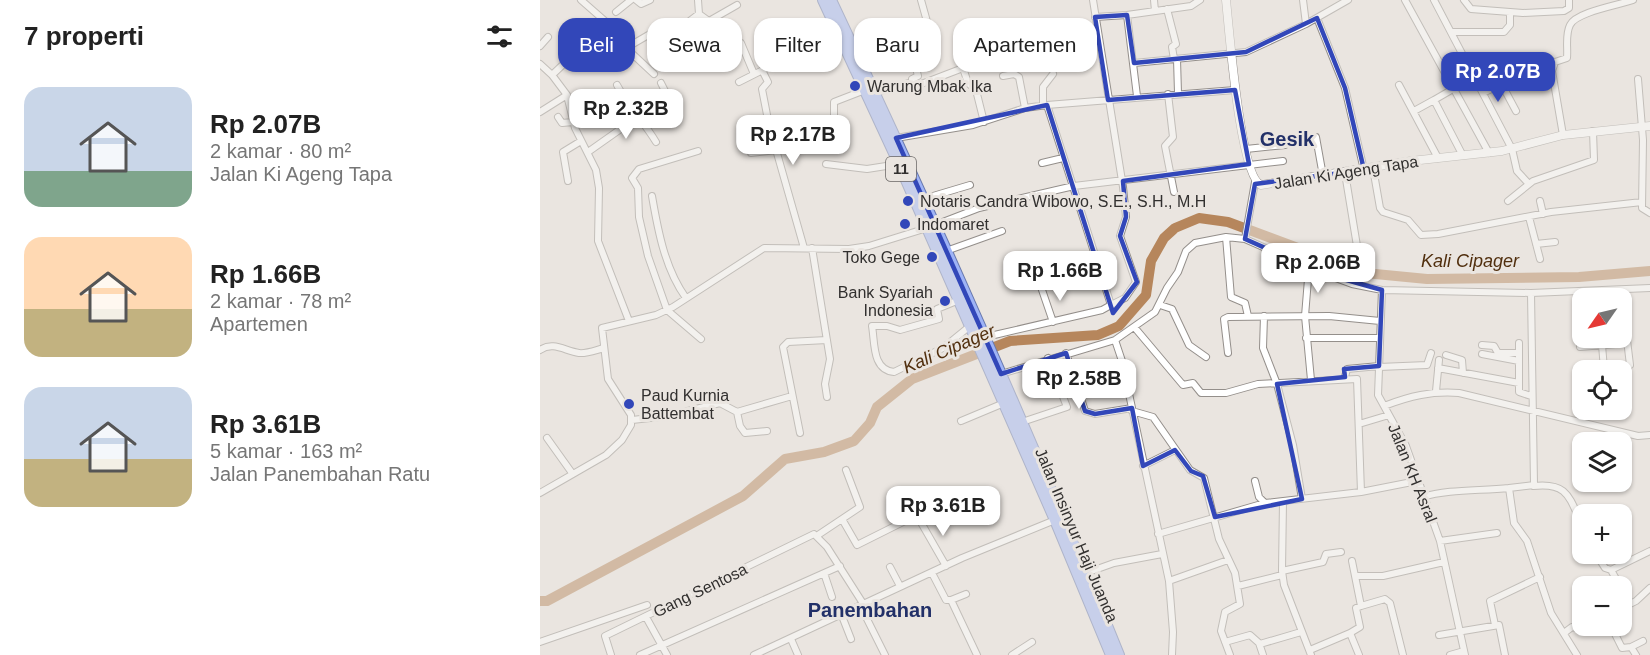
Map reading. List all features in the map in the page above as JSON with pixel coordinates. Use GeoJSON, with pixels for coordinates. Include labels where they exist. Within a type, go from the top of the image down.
{"type":"FeatureCollection","features":[{"type":"Feature","properties":{"kind":"highway","name":"Jalan Insinyur Haji Juanda"},"geometry":{"type":"LineString","coordinates":[[823,0],[831,18]]}},
{"type":"Feature","properties":{"kind":"highway","name":"Jalan Insinyur Haji Juanda"},"geometry":{"type":"LineString","coordinates":[[831,0],[899,164],[945,251],[984,336],[1004,403],[1030,451],[1086,573],[1088,587],[1111,655]]}},
{"type":"Feature","properties":{"kind":"highway","name":"Jalan Insinyur Haji Juanda"},"geometry":{"type":"LineString","coordinates":[[842,40],[896,138],[923,199],[931,227],[970,326],[984,336]]}},
{"type":"Feature","properties":{"kind":"highway","name":"Jalan Insinyur Haji Juanda"},"geometry":{"type":"LineString","coordinates":[[990,362],[1001,374],[1022,422],[1055,520],[1119,655]]}},
{"type":"Feature","properties":{"kind":"street"},"geometry":{"type":"LineString","coordinates":[[581,0],[600,18]]}},
{"type":"Feature","properties":{"kind":"street"},"geometry":{"type":"LineString","coordinates":[[616,12],[631,0]]}},
{"type":"Feature","properties":{"kind":"street"},"geometry":{"type":"LineString","coordinates":[[636,0],[641,4],[650,0]]}},
{"type":"Feature","properties":{"kind":"street"},"geometry":{"type":"LineString","coordinates":[[699,0],[699,14]]}},
{"type":"Feature","properties":{"kind":"street"},"geometry":{"type":"LineString","coordinates":[[834,116],[834,102],[913,82],[918,76],[916,68],[924,64],[922,50],[933,43],[921,0]]}},
{"type":"Feature","properties":{"kind":"street"},"geometry":{"type":"LineString","coordinates":[[984,336],[1102,310],[1124,298],[1136,282],[1120,236],[1126,217],[1123,181],[1093,0]]}},
{"type":"Feature","properties":{"kind":"street"},"geometry":{"type":"LineString","coordinates":[[1154,0],[1155,11]]}},
{"type":"Feature","properties":{"kind":"street"},"geometry":{"type":"LineString","coordinates":[[1095,17],[1191,6],[1200,0]]}},
{"type":"Feature","properties":{"kind":"street","name":"Jalan Ki Ageng Tapa"},"geometry":{"type":"LineString","coordinates":[[1226,0],[1235,90],[1249,164],[1255,182],[1265,185],[1462,154],[1512,149],[1563,135],[1588,131],[1646,127]]}},
{"type":"Feature","properties":{"kind":"street"},"geometry":{"type":"LineString","coordinates":[[1303,0],[1306,24]]}},
{"type":"Feature","properties":{"kind":"street"},"geometry":{"type":"LineString","coordinates":[[1134,63],[1246,52],[1306,24],[1340,2],[1348,0]]}},
{"type":"Feature","properties":{"kind":"street"},"geometry":{"type":"LineString","coordinates":[[1405,0],[1488,153]]}},
{"type":"Feature","properties":{"kind":"street"},"geometry":{"type":"LineString","coordinates":[[1434,0],[1512,149],[1520,175],[1529,184]]}},
{"type":"Feature","properties":{"kind":"street"},"geometry":{"type":"LineString","coordinates":[[1464,0],[1471,9],[1510,13],[1553,13],[1568,9],[1569,0]]}},
{"type":"Feature","properties":{"kind":"street"},"geometry":{"type":"LineString","coordinates":[[1563,135],[1552,71],[1555,62],[1567,60],[1569,27],[1579,16],[1633,0]]}},
{"type":"Feature","properties":{"kind":"street"},"geometry":{"type":"LineString","coordinates":[[714,18],[737,5]]}},
{"type":"Feature","properties":{"kind":"street"},"geometry":{"type":"LineString","coordinates":[[1167,9],[1176,44],[1172,47],[1178,93]]}},
{"type":"Feature","properties":{"kind":"street"},"geometry":{"type":"LineString","coordinates":[[1452,32],[1504,32],[1509,29],[1510,13]]}},
{"type":"Feature","properties":{"kind":"street"},"geometry":{"type":"LineString","coordinates":[[699,14],[705,18]]}},
{"type":"Feature","properties":{"kind":"street"},"geometry":{"type":"LineString","coordinates":[[635,43],[651,34],[666,39],[699,14]]}},
{"type":"Feature","properties":{"kind":"street"},"geometry":{"type":"LineString","coordinates":[[1127,15],[1137,96]]}},
{"type":"Feature","properties":{"kind":"street"},"geometry":{"type":"LineString","coordinates":[[1317,18],[1345,88],[1364,170]]}},
{"type":"Feature","properties":{"kind":"street"},"geometry":{"type":"LineString","coordinates":[[540,46],[549,37]]}},
{"type":"Feature","properties":{"kind":"street"},"geometry":{"type":"LineString","coordinates":[[742,45],[754,74]]}},
{"type":"Feature","properties":{"kind":"street"},"geometry":{"type":"LineString","coordinates":[[635,56],[654,74]]}},
{"type":"Feature","properties":{"kind":"street"},"geometry":{"type":"LineString","coordinates":[[540,64],[557,70],[581,141],[593,148]]}},
{"type":"Feature","properties":{"kind":"street"},"geometry":{"type":"LineString","coordinates":[[1474,76],[1490,67],[1516,111]]}},
{"type":"Feature","properties":{"kind":"street"},"geometry":{"type":"LineString","coordinates":[[913,82],[916,86],[963,68],[968,83],[976,90],[984,122]]}},
{"type":"Feature","properties":{"kind":"street"},"geometry":{"type":"LineString","coordinates":[[739,81],[758,72]]}},
{"type":"Feature","properties":{"kind":"street"},"geometry":{"type":"LineString","coordinates":[[763,72],[768,81],[762,89],[776,150],[804,248]]}},
{"type":"Feature","properties":{"kind":"street"},"geometry":{"type":"LineString","coordinates":[[1003,76],[1014,74],[1019,77],[1025,108]]}},
{"type":"Feature","properties":{"kind":"street"},"geometry":{"type":"LineString","coordinates":[[1053,74],[1043,87],[1045,105],[1074,186],[1111,305]]}},
{"type":"Feature","properties":{"kind":"street"},"geometry":{"type":"LineString","coordinates":[[1638,79],[1646,127],[1642,202],[1644,212],[1650,213]]}},
{"type":"Feature","properties":{"kind":"street"},"geometry":{"type":"LineString","coordinates":[[645,124],[674,109],[661,83]]}},
{"type":"Feature","properties":{"kind":"street"},"geometry":{"type":"LineString","coordinates":[[1483,93],[1502,84]]}},
{"type":"Feature","properties":{"kind":"street"},"geometry":{"type":"LineString","coordinates":[[617,85],[625,101],[639,116],[656,142]]}},
{"type":"Feature","properties":{"kind":"street"},"geometry":{"type":"LineString","coordinates":[[1399,85],[1438,158]]}},
{"type":"Feature","properties":{"kind":"street"},"geometry":{"type":"LineString","coordinates":[[1414,111],[1453,89]]}},
{"type":"Feature","properties":{"kind":"street"},"geometry":{"type":"LineString","coordinates":[[896,138],[984,122],[1025,108],[1045,105],[1235,90]]}},
{"type":"Feature","properties":{"kind":"street"},"geometry":{"type":"LineString","coordinates":[[1168,94],[1173,137],[1165,146],[1174,192]]}},
{"type":"Feature","properties":{"kind":"street"},"geometry":{"type":"LineString","coordinates":[[540,112],[567,95]]}},
{"type":"Feature","properties":{"kind":"street"},"geometry":{"type":"LineString","coordinates":[[645,97],[658,117]]}},
{"type":"Feature","properties":{"kind":"street"},"geometry":{"type":"LineString","coordinates":[[1434,100],[1462,154]]}},
{"type":"Feature","properties":{"kind":"street"},"geometry":{"type":"LineString","coordinates":[[593,148],[639,116]]}},
{"type":"Feature","properties":{"kind":"street"},"geometry":{"type":"LineString","coordinates":[[558,117],[562,123],[573,122]]}},
{"type":"Feature","properties":{"kind":"street"},"geometry":{"type":"LineString","coordinates":[[1508,201],[1529,184],[1560,170],[1594,160],[1588,131]]}},
{"type":"Feature","properties":{"kind":"street"},"geometry":{"type":"LineString","coordinates":[[1316,137],[1323,176]]}},
{"type":"Feature","properties":{"kind":"street"},"geometry":{"type":"LineString","coordinates":[[568,181],[563,152],[581,141]]}},
{"type":"Feature","properties":{"kind":"street"},"geometry":{"type":"LineString","coordinates":[[1246,149],[1285,145]]}},
{"type":"Feature","properties":{"kind":"street"},"geometry":{"type":"LineString","coordinates":[[593,148],[599,188],[599,248],[621,295],[629,321]]}},
{"type":"Feature","properties":{"kind":"street"},"geometry":{"type":"LineString","coordinates":[[751,153],[776,150]]}},
{"type":"Feature","properties":{"kind":"street"},"geometry":{"type":"LineString","coordinates":[[698,151],[639,169],[633,173],[632,178],[638,188],[639,217],[648,256],[667,310],[701,339]]}},
{"type":"Feature","properties":{"kind":"street"},"geometry":{"type":"LineString","coordinates":[[1042,163],[1063,158]]}},
{"type":"Feature","properties":{"kind":"street"},"geometry":{"type":"LineString","coordinates":[[540,493],[615,448],[631,425],[632,420],[608,379],[602,328],[667,310],[764,248],[869,246],[931,227],[979,208],[1074,186],[1283,160]]}},
{"type":"Feature","properties":{"kind":"street"},"geometry":{"type":"LineString","coordinates":[[826,164],[867,170],[899,164]]}},
{"type":"Feature","properties":{"kind":"street"},"geometry":{"type":"LineString","coordinates":[[1373,168],[1380,208],[1383,212],[1414,226],[1421,235],[1438,234],[1591,206],[1642,202]]}},
{"type":"Feature","properties":{"kind":"street"},"geometry":{"type":"LineString","coordinates":[[1345,173],[1358,252]]}},
{"type":"Feature","properties":{"kind":"street"},"geometry":{"type":"LineString","coordinates":[[1245,237],[1255,182]]}},
{"type":"Feature","properties":{"kind":"street"},"geometry":{"type":"LineString","coordinates":[[923,199],[970,185]]}},
{"type":"Feature","properties":{"kind":"street"},"geometry":{"type":"LineString","coordinates":[[652,196],[662,247],[677,284],[686,298]]}},
{"type":"Feature","properties":{"kind":"street"},"geometry":{"type":"LineString","coordinates":[[1540,201],[1543,214]]}},
{"type":"Feature","properties":{"kind":"street"},"geometry":{"type":"LineString","coordinates":[[1529,218],[1540,259]]}},
{"type":"Feature","properties":{"kind":"street"},"geometry":{"type":"LineString","coordinates":[[945,251],[1002,231]]}},
{"type":"Feature","properties":{"kind":"street"},"geometry":{"type":"LineString","coordinates":[[1226,237],[1231,297],[1245,303],[1248,316]]}},
{"type":"Feature","properties":{"kind":"street"},"geometry":{"type":"LineString","coordinates":[[1001,374],[1048,358],[1115,340],[1136,328],[1152,316],[1160,304],[1188,249],[1197,242],[1226,237],[1245,237],[1352,284],[1382,290],[1531,294],[1572,292]]}},
{"type":"Feature","properties":{"kind":"street"},"geometry":{"type":"LineString","coordinates":[[1536,244],[1555,242]]}},
{"type":"Feature","properties":{"kind":"street"},"geometry":{"type":"LineString","coordinates":[[812,248],[830,359],[825,384],[827,397]]}},
{"type":"Feature","properties":{"kind":"street"},"geometry":{"type":"LineString","coordinates":[[1309,267],[1305,316],[1311,380]]}},
{"type":"Feature","properties":{"kind":"street"},"geometry":{"type":"LineString","coordinates":[[1053,322],[1040,284],[1101,271]]}},
{"type":"Feature","properties":{"kind":"street"},"geometry":{"type":"LineString","coordinates":[[1632,289],[1650,288]]}},
{"type":"Feature","properties":{"kind":"street","name":"Jalan KH Asral"},"geometry":{"type":"LineString","coordinates":[[1382,290],[1378,395],[1406,446],[1422,497],[1440,541],[1465,653]]}},
{"type":"Feature","properties":{"kind":"street"},"geometry":{"type":"LineString","coordinates":[[1531,294],[1533,486]]}},
{"type":"Feature","properties":{"kind":"street"},"geometry":{"type":"LineString","coordinates":[[959,300],[937,309],[939,319],[900,330],[887,326],[872,326],[878,362],[883,369],[894,372],[943,348],[970,326]]}},
{"type":"Feature","properties":{"kind":"street"},"geometry":{"type":"LineString","coordinates":[[1160,304],[1172,309],[1189,345],[1206,357]]}},
{"type":"Feature","properties":{"kind":"street"},"geometry":{"type":"LineString","coordinates":[[1264,316],[1263,348],[1277,384],[1296,459],[1302,499]]}},
{"type":"Feature","properties":{"kind":"street"},"geometry":{"type":"LineString","coordinates":[[1228,353],[1224,318],[1305,316],[1380,321]]}},
{"type":"Feature","properties":{"kind":"street"},"geometry":{"type":"LineString","coordinates":[[1136,328],[1183,385],[1193,383],[1201,393],[1226,393],[1248,386],[1345,377],[1359,381],[1361,492]]}},
{"type":"Feature","properties":{"kind":"street"},"geometry":{"type":"LineString","coordinates":[[1306,338],[1380,338]]}},
{"type":"Feature","properties":{"kind":"street"},"geometry":{"type":"LineString","coordinates":[[1115,340],[1169,581],[1173,632],[1172,655]]}},
{"type":"Feature","properties":{"kind":"street"},"geometry":{"type":"LineString","coordinates":[[1519,343],[1519,392],[1532,396]]}},
{"type":"Feature","properties":{"kind":"street"},"geometry":{"type":"LineString","coordinates":[[800,433],[784,345],[828,345]]}},
{"type":"Feature","properties":{"kind":"street"},"geometry":{"type":"LineString","coordinates":[[1482,345],[1494,346]]}},
{"type":"Feature","properties":{"kind":"street"},"geometry":{"type":"LineString","coordinates":[[540,350],[546,346],[560,346],[580,353],[604,348]]}},
{"type":"Feature","properties":{"kind":"street"},"geometry":{"type":"LineString","coordinates":[[1494,346],[1497,352],[1519,357]]}},
{"type":"Feature","properties":{"kind":"street"},"geometry":{"type":"LineString","coordinates":[[1493,356],[1494,346]]}},
{"type":"Feature","properties":{"kind":"street"},"geometry":{"type":"LineString","coordinates":[[1066,353],[1085,411],[1095,414],[1132,409],[1153,417],[1191,471],[1203,476],[1219,539],[1238,586],[1240,604],[1222,616],[1221,631],[1230,655]]}},
{"type":"Feature","properties":{"kind":"street"},"geometry":{"type":"LineString","coordinates":[[1345,377],[1347,369],[1427,365],[1431,353]]}},
{"type":"Feature","properties":{"kind":"street"},"geometry":{"type":"LineString","coordinates":[[1482,354],[1519,357]]}},
{"type":"Feature","properties":{"kind":"street"},"geometry":{"type":"LineString","coordinates":[[1446,355],[1462,360],[1462,373]]}},
{"type":"Feature","properties":{"kind":"street"},"geometry":{"type":"LineString","coordinates":[[1022,422],[1067,407],[1048,358]]}},
{"type":"Feature","properties":{"kind":"street"},"geometry":{"type":"LineString","coordinates":[[1436,391],[1439,360]]}},
{"type":"Feature","properties":{"kind":"street"},"geometry":{"type":"LineString","coordinates":[[1438,368],[1519,383]]}},
{"type":"Feature","properties":{"kind":"street"},"geometry":{"type":"LineString","coordinates":[[1384,406],[1408,397],[1436,391],[1459,393],[1638,436],[1650,435]]}},
{"type":"Feature","properties":{"kind":"street"},"geometry":{"type":"LineString","coordinates":[[632,420],[668,416],[720,403],[737,411],[792,396]]}},
{"type":"Feature","properties":{"kind":"street"},"geometry":{"type":"LineString","coordinates":[[962,421],[1004,403]]}},
{"type":"Feature","properties":{"kind":"street"},"geometry":{"type":"LineString","coordinates":[[737,411],[740,426],[745,433],[767,432]]}},
{"type":"Feature","properties":{"kind":"street"},"geometry":{"type":"LineString","coordinates":[[1359,424],[1389,415]]}},
{"type":"Feature","properties":{"kind":"street"},"geometry":{"type":"LineString","coordinates":[[547,438],[572,473]]}},
{"type":"Feature","properties":{"kind":"street"},"geometry":{"type":"LineString","coordinates":[[1143,465],[1176,450]]}},
{"type":"Feature","properties":{"kind":"street","name":"Gang Sentosa"},"geometry":{"type":"LineString","coordinates":[[610,655],[605,636],[816,535],[860,507],[846,470]]}},
{"type":"Feature","properties":{"kind":"street"},"geometry":{"type":"LineString","coordinates":[[1255,481],[1259,497],[1265,503]]}},
{"type":"Feature","properties":{"kind":"street"},"geometry":{"type":"LineString","coordinates":[[1158,534],[1265,503],[1361,492],[1417,481]]}},
{"type":"Feature","properties":{"kind":"street"},"geometry":{"type":"LineString","coordinates":[[1422,497],[1441,492],[1457,494],[1551,484],[1562,488],[1572,504]]}},
{"type":"Feature","properties":{"kind":"street"},"geometry":{"type":"LineString","coordinates":[[1509,488],[1512,520],[1527,541],[1551,613],[1577,655]]}},
{"type":"Feature","properties":{"kind":"street"},"geometry":{"type":"LineString","coordinates":[[1282,501],[1282,573],[1310,653],[1360,627],[1356,609],[1385,599],[1390,603],[1403,655]]}},
{"type":"Feature","properties":{"kind":"street"},"geometry":{"type":"LineString","coordinates":[[842,519],[857,545],[917,518],[946,566]]}},
{"type":"Feature","properties":{"kind":"street"},"geometry":{"type":"LineString","coordinates":[[754,655],[842,616],[900,586],[1055,520]]}},
{"type":"Feature","properties":{"kind":"street"},"geometry":{"type":"LineString","coordinates":[[1440,541],[1497,533]]}},
{"type":"Feature","properties":{"kind":"street"},"geometry":{"type":"LineString","coordinates":[[816,535],[840,566],[863,606],[885,655]]}},
{"type":"Feature","properties":{"kind":"street"},"geometry":{"type":"LineString","coordinates":[[1611,570],[1650,551]]}},
{"type":"Feature","properties":{"kind":"street"},"geometry":{"type":"LineString","coordinates":[[1238,586],[1323,562],[1326,554],[1341,552]]}},
{"type":"Feature","properties":{"kind":"street"},"geometry":{"type":"LineString","coordinates":[[1086,573],[1121,561],[1162,554]]}},
{"type":"Feature","properties":{"kind":"street"},"geometry":{"type":"LineString","coordinates":[[1169,581],[1228,560]]}},
{"type":"Feature","properties":{"kind":"street"},"geometry":{"type":"LineString","coordinates":[[1352,561],[1361,606]]}},
{"type":"Feature","properties":{"kind":"street"},"geometry":{"type":"LineString","coordinates":[[1355,576],[1383,576],[1444,562]]}},
{"type":"Feature","properties":{"kind":"street"},"geometry":{"type":"LineString","coordinates":[[1602,564],[1614,576]]}},
{"type":"Feature","properties":{"kind":"street"},"geometry":{"type":"LineString","coordinates":[[640,655],[840,566]]}},
{"type":"Feature","properties":{"kind":"street"},"geometry":{"type":"LineString","coordinates":[[890,567],[900,586]]}},
{"type":"Feature","properties":{"kind":"street"},"geometry":{"type":"LineString","coordinates":[[824,573],[832,597]]}},
{"type":"Feature","properties":{"kind":"street"},"geometry":{"type":"LineString","coordinates":[[932,573],[946,600],[966,594]]}},
{"type":"Feature","properties":{"kind":"street"},"geometry":{"type":"LineString","coordinates":[[1495,625],[1490,601],[1540,577]]}},
{"type":"Feature","properties":{"kind":"street"},"geometry":{"type":"LineString","coordinates":[[1632,603],[1650,588]]}},
{"type":"Feature","properties":{"kind":"street"},"geometry":{"type":"LineString","coordinates":[[951,600],[977,655]]}},
{"type":"Feature","properties":{"kind":"street"},"geometry":{"type":"LineString","coordinates":[[540,642],[647,605]]}},
{"type":"Feature","properties":{"kind":"street"},"geometry":{"type":"LineString","coordinates":[[842,616],[852,639]]}},
{"type":"Feature","properties":{"kind":"street"},"geometry":{"type":"LineString","coordinates":[[645,617],[667,655]]}},
{"type":"Feature","properties":{"kind":"street"},"geometry":{"type":"LineString","coordinates":[[1439,635],[1495,625],[1500,627],[1505,655]]}},
{"type":"Feature","properties":{"kind":"street"},"geometry":{"type":"LineString","coordinates":[[1564,633],[1572,627]]}},
{"type":"Feature","properties":{"kind":"street"},"geometry":{"type":"LineString","coordinates":[[1260,644],[1301,632]]}},
{"type":"Feature","properties":{"kind":"street"},"geometry":{"type":"LineString","coordinates":[[1350,633],[1359,655]]}},
{"type":"Feature","properties":{"kind":"street"},"geometry":{"type":"LineString","coordinates":[[1225,642],[1250,635],[1260,644],[1263,655]]}},
{"type":"Feature","properties":{"kind":"street"},"geometry":{"type":"LineString","coordinates":[[1616,636],[1623,649],[1643,640]]}},
{"type":"Feature","properties":{"kind":"street"},"geometry":{"type":"LineString","coordinates":[[791,639],[798,655]]}},
{"type":"Feature","properties":{"kind":"street"},"geometry":{"type":"LineString","coordinates":[[1012,655],[1032,642]]}},
{"type":"Feature","properties":{"kind":"street"},"geometry":{"type":"LineString","coordinates":[[1630,647],[1635,655]]}},
{"type":"Feature","properties":{"kind":"street"},"geometry":{"type":"LineString","coordinates":[[1450,655],[1465,653]]}},
{"type":"Feature","properties":{"kind":"highlighted area"},"geometry":{"type":"Polygon","coordinates":[[[1127,15],[1134,63],[1246,52],[1317,18],[1345,88],[1364,170],[1255,184],[1245,239],[1322,273],[1382,290],[1379,366],[1344,369],[1345,377],[1277,384],[1302,499],[1215,517],[1203,476],[1191,471],[1175,450],[1143,466],[1132,408],[1095,414],[1085,411],[1066,353],[1001,374],[896,138],[1047,105],[1113,313],[1137,282],[1120,236],[1126,217],[1123,181],[1249,164],[1235,90],[1108,100],[1095,17],[1127,15]]]}},
{"type":"Feature","properties":{"kind":"waterway","name":"Kali Cipager"},"geometry":{"type":"LineString","coordinates":[[540,601],[547,601],[743,496],[785,459],[824,452],[854,441],[870,423],[877,407],[912,379],[1010,341],[1098,335],[1119,326],[1146,295],[1151,261],[1164,238],[1175,228],[1199,218],[1228,222],[1365,273],[1427,279],[1579,277],[1650,271]]}},
{"type":"Feature","properties":{"kind":"place","name":"Warung Mbak Ika"},"geometry":{"type":"Point","coordinates":[855,86]}},
{"type":"Feature","properties":{"kind":"place","name":"Notaris Candra Wibowo, S.E., S.H., M.H"},"geometry":{"type":"Point","coordinates":[908,201]}},
{"type":"Feature","properties":{"kind":"place","name":"Indomaret"},"geometry":{"type":"Point","coordinates":[905,224]}},
{"type":"Feature","properties":{"kind":"place","name":"Toko Gege"},"geometry":{"type":"Point","coordinates":[932,257]}},
{"type":"Feature","properties":{"kind":"place","name":"Bank Syariah Indonesia"},"geometry":{"type":"Point","coordinates":[945,301]}},
{"type":"Feature","properties":{"kind":"place","name":"Paud Kurnia Battembat"},"geometry":{"type":"Point","coordinates":[629,404]}},
{"type":"Feature","properties":{"kind":"district","name":"Gesik"},"geometry":{"type":"Point","coordinates":[1287,139]}},
{"type":"Feature","properties":{"kind":"district","name":"Panembahan"},"geometry":{"type":"Point","coordinates":[870,610]}}]}
